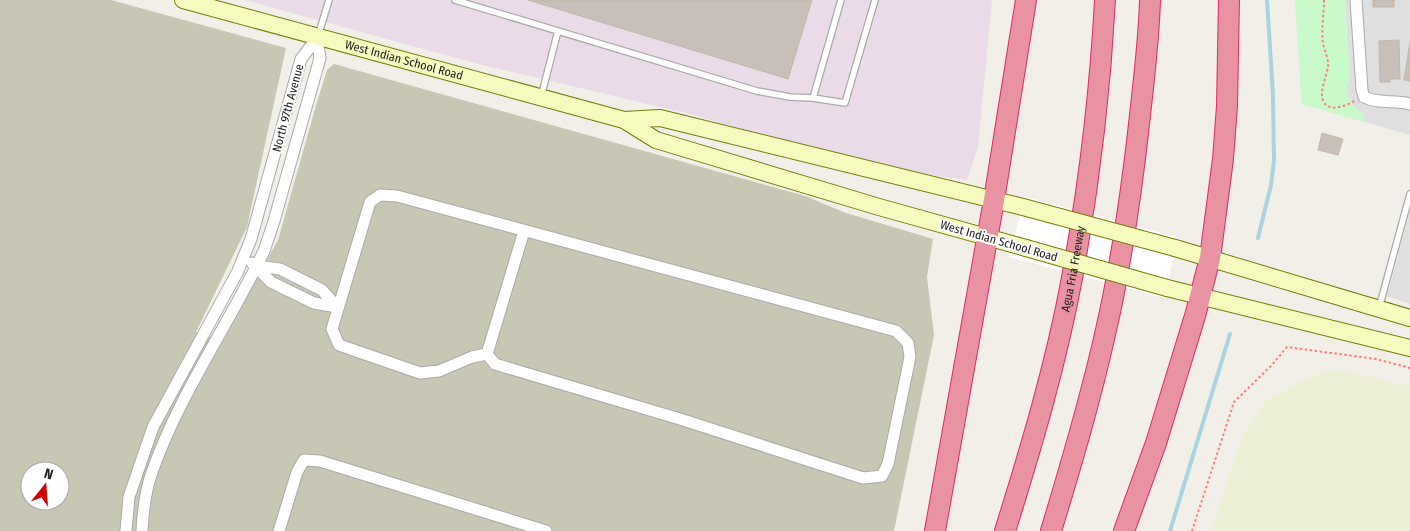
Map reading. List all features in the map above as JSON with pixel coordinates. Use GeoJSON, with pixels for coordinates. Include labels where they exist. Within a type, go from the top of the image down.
{"type":"FeatureCollection","features":[{"type":"Feature","properties":{"kind":"highway"},"geometry":{"type":"LineString","coordinates":[[935,531],[988,238],[1026,0]]}},
{"type":"Feature","properties":{"kind":"highway","name":"Agua Fria Freeway"},"geometry":{"type":"LineString","coordinates":[[1006,531],[1044,398],[1071,279],[1095,123],[1105,0]]}},
{"type":"Feature","properties":{"kind":"highway"},"geometry":{"type":"LineString","coordinates":[[1051,531],[1080,431],[1106,330],[1114,289],[1133,174],[1145,71],[1150,0]]}},
{"type":"Feature","properties":{"kind":"highway"},"geometry":{"type":"LineString","coordinates":[[1124,531],[1156,443],[1210,258],[1226,132],[1229,70],[1229,0]]}},
{"type":"Feature","properties":{"kind":"main road","name":"West Indian School Road"},"geometry":{"type":"LineString","coordinates":[[183,0],[624,120],[656,140],[878,207],[1200,297],[1410,348]]}},
{"type":"Feature","properties":{"kind":"main road","name":"West Indian School Road"},"geometry":{"type":"LineString","coordinates":[[624,120],[660,118],[1022,207],[1210,258],[1410,318]]}},
{"type":"Feature","properties":{"kind":"street"},"geometry":{"type":"LineString","coordinates":[[1356,0],[1362,90],[1369,99],[1410,104]]}},
{"type":"Feature","properties":{"kind":"street","name":"North 97th Avenue"},"geometry":{"type":"LineString","coordinates":[[126,531],[129,497],[153,427],[238,271],[259,216],[301,59],[318,38]]}},
{"type":"Feature","properties":{"kind":"street","name":"North 97th Avenue"},"geometry":{"type":"LineString","coordinates":[[142,531],[144,509],[151,477],[164,442],[256,266],[274,221],[320,58],[318,38]]}},
{"type":"Feature","properties":{"kind":"street"},"geometry":{"type":"LineString","coordinates":[[380,195],[397,196],[896,331],[908,343],[910,357],[888,464],[882,476],[863,478],[680,419],[495,364],[487,354],[472,357],[439,371],[420,373],[339,345],[332,329],[370,202],[380,195]]}},
{"type":"Feature","properties":{"kind":"street"},"geometry":{"type":"LineString","coordinates":[[487,354],[524,231]]}},
{"type":"Feature","properties":{"kind":"street"},"geometry":{"type":"LineString","coordinates":[[243,258],[256,266],[271,282],[314,303],[338,307]]}},
{"type":"Feature","properties":{"kind":"street"},"geometry":{"type":"LineString","coordinates":[[279,531],[298,472],[304,460],[320,461],[546,531]]}},
{"type":"Feature","properties":{"kind":"street"},"geometry":{"type":"LineString","coordinates":[[138,469],[151,477]]}},
{"type":"Feature","properties":{"kind":"lane"},"geometry":{"type":"LineString","coordinates":[[318,38],[329,0]]}},
{"type":"Feature","properties":{"kind":"lane"},"geometry":{"type":"LineString","coordinates":[[455,0],[757,91],[845,103],[875,0]]}},
{"type":"Feature","properties":{"kind":"lane"},"geometry":{"type":"LineString","coordinates":[[813,98],[841,0]]}},
{"type":"Feature","properties":{"kind":"lane"},"geometry":{"type":"LineString","coordinates":[[540,97],[558,31]]}},
{"type":"Feature","properties":{"kind":"lane"},"geometry":{"type":"LineString","coordinates":[[1379,308],[1410,194]]}},
{"type":"Feature","properties":{"kind":"path"},"geometry":{"type":"LineString","coordinates":[[1324,0],[1323,45],[1328,62],[1323,88],[1323,100],[1325,104],[1336,108],[1369,99]]}},
{"type":"Feature","properties":{"kind":"path"},"geometry":{"type":"LineString","coordinates":[[1192,531],[1234,402],[1271,366],[1287,347],[1376,359],[1410,368]]}},
{"type":"Feature","properties":{"kind":"shaded area"},"geometry":{"type":"Polygon","coordinates":[[[0,0],[111,0],[286,48],[247,227],[196,332],[222,341],[278,240],[327,70],[334,64],[805,196],[846,213],[933,239],[927,277],[934,335],[894,531],[0,531],[0,0]]]}},
{"type":"Feature","properties":{"kind":"shaded area"},"geometry":{"type":"Polygon","coordinates":[[[245,0],[992,0],[978,147],[967,180],[892,169],[792,144],[690,114],[478,64],[245,0]]]}},
{"type":"Feature","properties":{"kind":"shaded area"},"geometry":{"type":"Polygon","coordinates":[[[1295,0],[1410,0],[1410,135],[1302,104],[1295,0]]]}},
{"type":"Feature","properties":{"kind":"shaded area"},"geometry":{"type":"Polygon","coordinates":[[[1410,212],[1410,304],[1387,296],[1410,212]]]}},
{"type":"Feature","properties":{"kind":"shaded area"},"geometry":{"type":"Polygon","coordinates":[[[1335,369],[1410,386],[1410,531],[1212,531],[1243,434],[1265,401],[1309,377],[1335,369]]]}},
{"type":"Feature","properties":{"kind":"green space"},"geometry":{"type":"Polygon","coordinates":[[[1295,0],[1345,0],[1350,78],[1347,88],[1349,101],[1364,115],[1364,122],[1302,104],[1295,0]]]}},
{"type":"Feature","properties":{"kind":"pier"},"geometry":{"type":"Polygon","coordinates":[[[1025,197],[1177,237],[1165,298],[1009,257],[1025,197]]]}},
{"type":"Feature","properties":{"kind":"building"},"geometry":{"type":"Polygon","coordinates":[[[528,0],[812,0],[788,79],[528,0]]]}},
{"type":"Feature","properties":{"kind":"building"},"geometry":{"type":"Polygon","coordinates":[[[1373,0],[1394,0],[1394,7],[1373,7],[1373,0]]]}},
{"type":"Feature","properties":{"kind":"building"},"geometry":{"type":"Polygon","coordinates":[[[1399,40],[1400,79],[1380,82],[1379,41],[1399,40]]]}},
{"type":"Feature","properties":{"kind":"building"},"geometry":{"type":"Polygon","coordinates":[[[1410,42],[1410,81],[1404,80],[1410,42]]]}},
{"type":"Feature","properties":{"kind":"building"},"geometry":{"type":"Polygon","coordinates":[[[1322,133],[1343,139],[1338,155],[1318,150],[1322,133]]]}},
{"type":"Feature","properties":{"kind":"waterway"},"geometry":{"type":"LineString","coordinates":[[1258,238],[1271,185],[1274,161],[1273,95],[1267,0]]}},
{"type":"Feature","properties":{"kind":"waterway"},"geometry":{"type":"LineString","coordinates":[[1170,531],[1230,334]]}}]}
